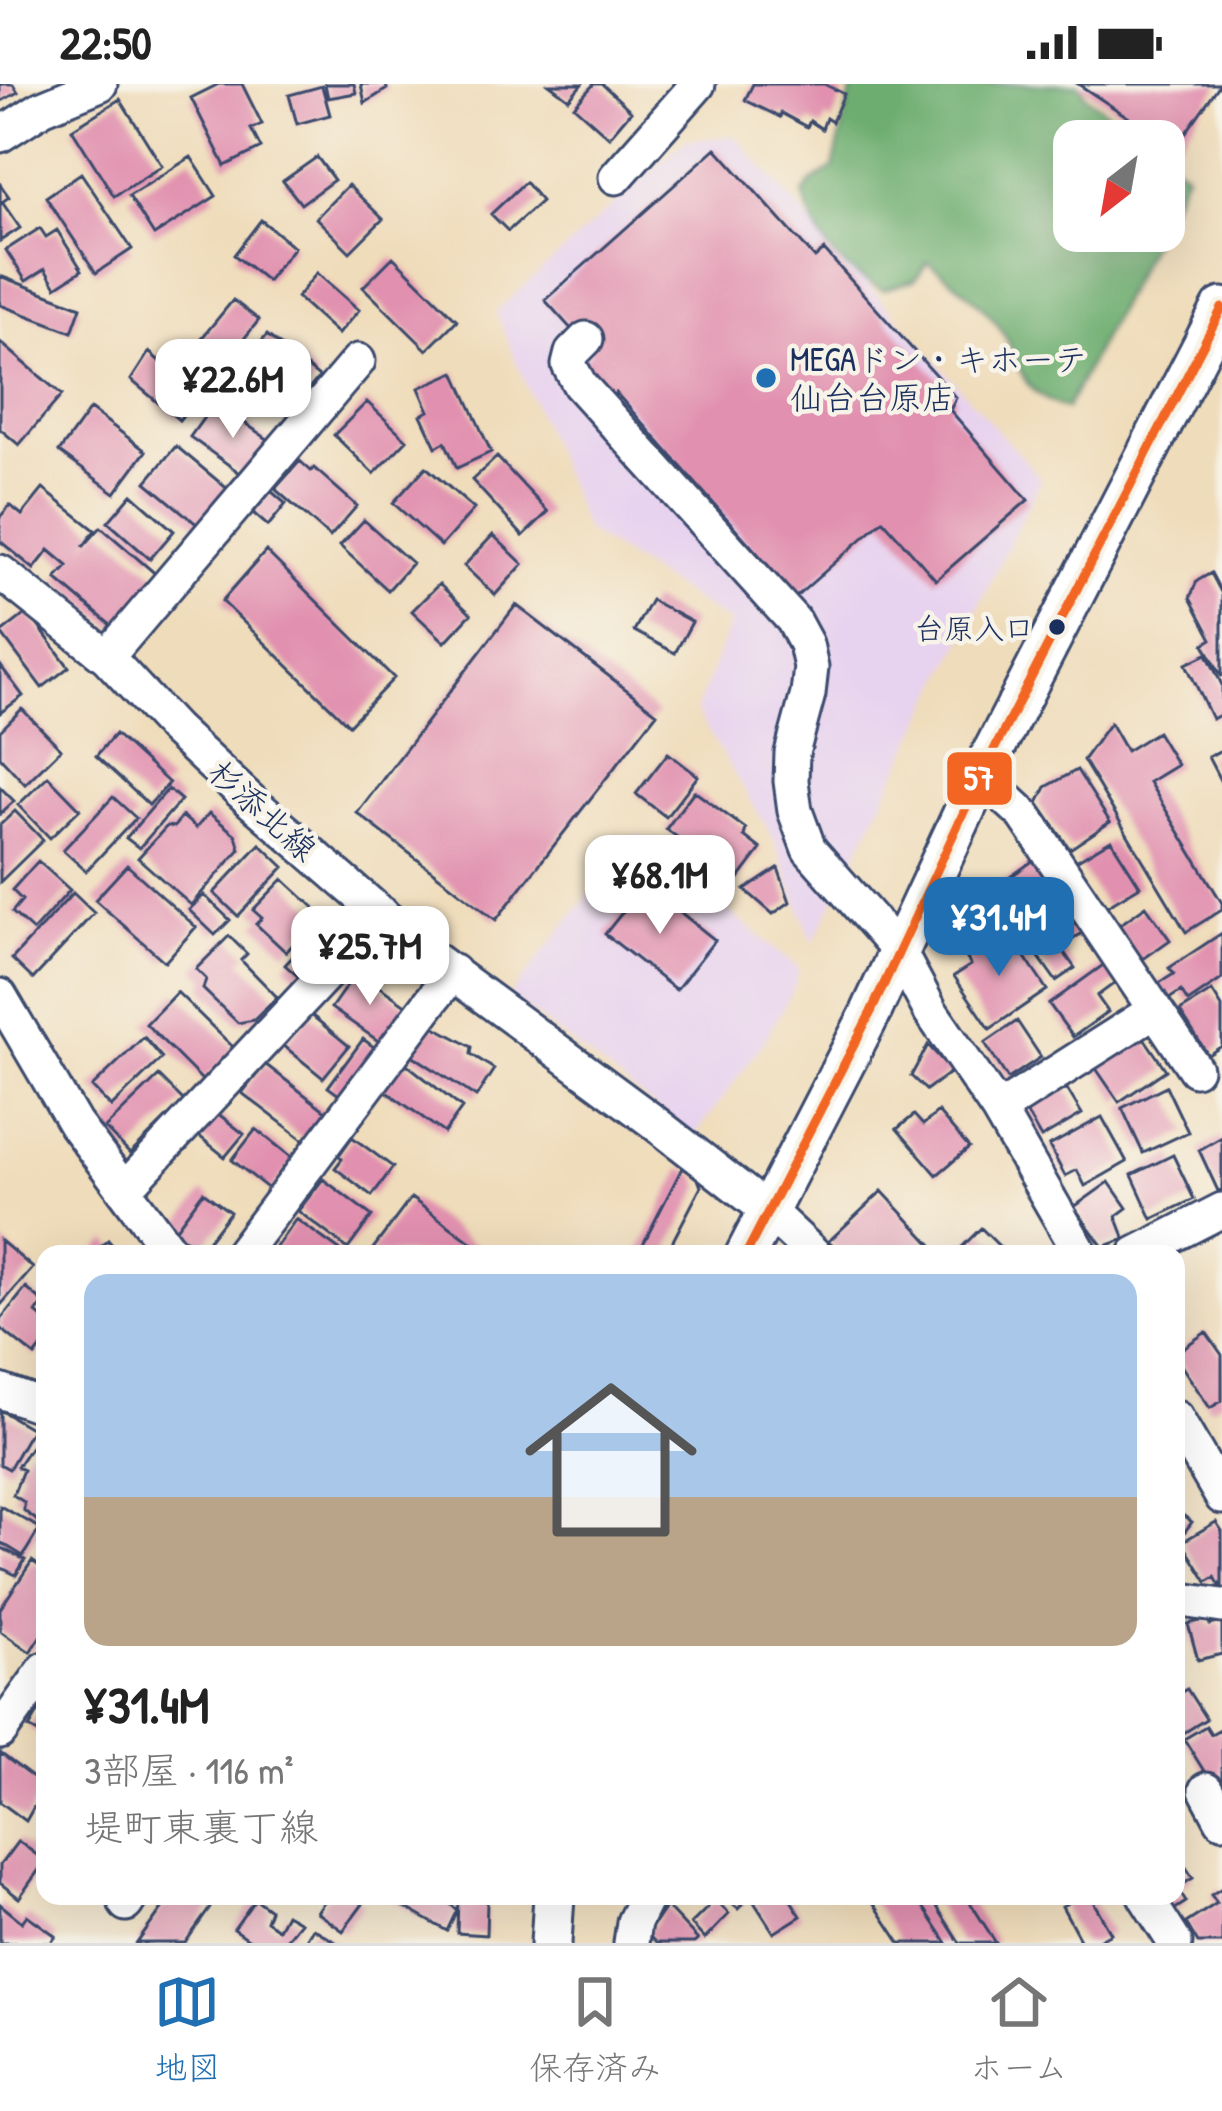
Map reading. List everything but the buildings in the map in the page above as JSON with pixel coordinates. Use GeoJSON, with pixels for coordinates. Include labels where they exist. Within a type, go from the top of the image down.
{"type":"FeatureCollection","features":[{"type":"Feature","properties":{"kind":"main road"},"geometry":{"type":"LineString","coordinates":[[750,1245],[871,1012],[981,775],[1222,308]]}},
{"type":"Feature","properties":{"kind":"main road"},"geometry":{"type":"LineString","coordinates":[[551,1943],[553,1905]]}},
{"type":"Feature","properties":{"kind":"street"},"geometry":{"type":"LineString","coordinates":[[0,135],[42,108],[100,84]]}},
{"type":"Feature","properties":{"kind":"street"},"geometry":{"type":"LineString","coordinates":[[616,177],[698,84]]}},
{"type":"Feature","properties":{"kind":"street"},"geometry":{"type":"LineString","coordinates":[[586,339],[572,353],[569,364],[580,385],[793,620],[806,644],[811,668],[791,781],[795,811],[809,849],[898,950],[931,1012],[998,1110],[1076,1245]]}},
{"type":"Feature","properties":{"kind":"street"},"geometry":{"type":"LineString","coordinates":[[107,657],[358,362]]}},
{"type":"Feature","properties":{"kind":"street","name":"杉添北線"},"geometry":{"type":"LineString","coordinates":[[0,572],[107,657],[190,743],[382,914],[766,1210],[804,1245]]}},
{"type":"Feature","properties":{"kind":"street"},"geometry":{"type":"LineString","coordinates":[[981,775],[1024,815],[1195,1069]]}},
{"type":"Feature","properties":{"kind":"street"},"geometry":{"type":"LineString","coordinates":[[124,1190],[382,914]]}},
{"type":"Feature","properties":{"kind":"street"},"geometry":{"type":"LineString","coordinates":[[249,1245],[453,972]]}},
{"type":"Feature","properties":{"kind":"street"},"geometry":{"type":"LineString","coordinates":[[0,996],[75,1124],[165,1245]]}},
{"type":"Feature","properties":{"kind":"street"},"geometry":{"type":"LineString","coordinates":[[998,1110],[1155,1010]]}},
{"type":"Feature","properties":{"kind":"street"},"geometry":{"type":"LineString","coordinates":[[1154,1245],[1222,1210]]}},
{"type":"Feature","properties":{"kind":"street"},"geometry":{"type":"LineString","coordinates":[[0,1391],[36,1404]]}},
{"type":"Feature","properties":{"kind":"street"},"geometry":{"type":"LineString","coordinates":[[1185,1433],[1222,1497]]}},
{"type":"Feature","properties":{"kind":"street"},"geometry":{"type":"LineString","coordinates":[[1185,1600],[1222,1606]]}},
{"type":"Feature","properties":{"kind":"street"},"geometry":{"type":"LineString","coordinates":[[0,1732],[36,1682]]}},
{"type":"Feature","properties":{"kind":"street"},"geometry":{"type":"LineString","coordinates":[[631,1943],[642,1905]]}},
{"type":"Feature","properties":{"kind":"street"},"geometry":{"type":"LineString","coordinates":[[1151,1905],[1175,1943]]}},
{"type":"Feature","properties":{"kind":"shaded area"},"geometry":{"type":"Polygon","coordinates":[[[735,136],[1041,479],[813,943],[773,837],[696,711],[730,623],[586,531],[496,312],[685,140],[735,136]]]}},
{"type":"Feature","properties":{"kind":"shaded area"},"geometry":{"type":"Polygon","coordinates":[[[636,834],[799,969],[794,988],[764,1041],[694,1137],[510,996],[636,834]]]}},
{"type":"Feature","properties":{"kind":"green space"},"geometry":{"type":"Polygon","coordinates":[[[853,84],[1080,84],[1085,95],[1118,120],[1053,120],[1053,252],[1146,252],[1066,409],[1035,392],[990,316],[928,262],[915,280],[883,290],[852,272],[831,252],[803,194],[833,168],[853,84]]]}},
{"type":"Feature","properties":{"kind":"transit line","name":"57"},"geometry":{"type":"LineString","coordinates":[[751,1245],[871,1012],[981,775],[1222,308]]}},
{"type":"Feature","properties":{"kind":"place","name":"MEGAドン・キホーテ 仙台台原店"},"geometry":{"type":"Point","coordinates":[766,378]}},
{"type":"Feature","properties":{"kind":"place","name":"台原入口"},"geometry":{"type":"Point","coordinates":[1057,627]}}]}
